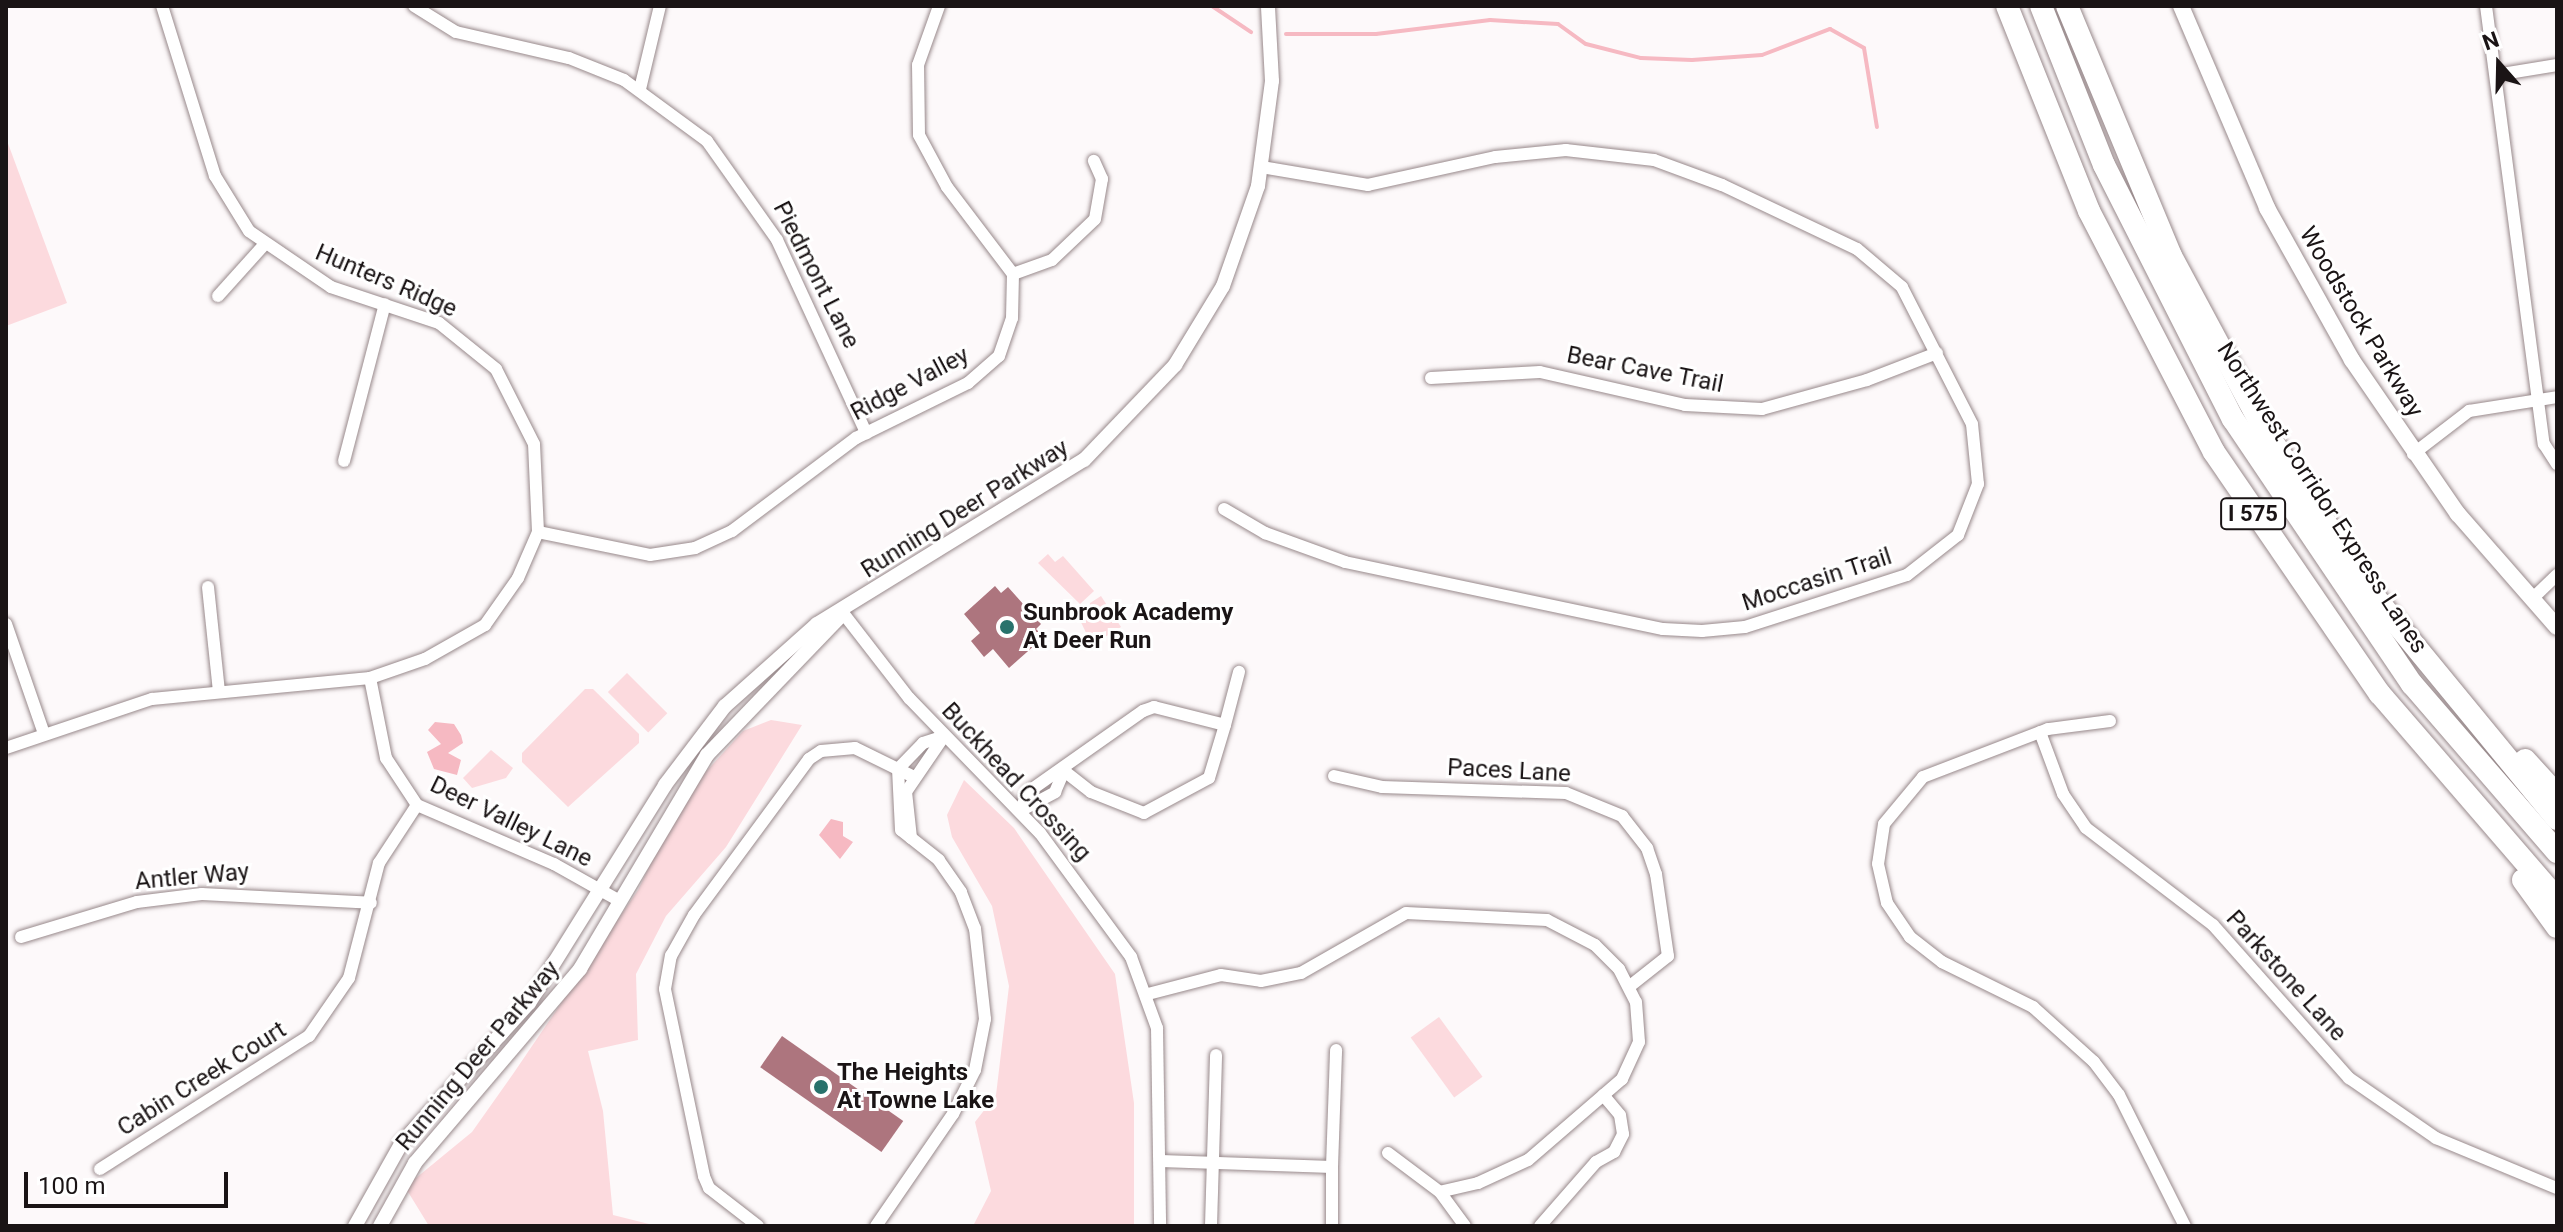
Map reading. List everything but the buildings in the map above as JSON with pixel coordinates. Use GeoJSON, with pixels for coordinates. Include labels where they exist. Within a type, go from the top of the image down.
{"type":"FeatureCollection","features":[{"type":"Feature","properties":{"kind":"highway","name":"I 575"},"geometry":{"type":"LineString","coordinates":[[2007,6],[2095,225],[2214,452],[2336,635],[2458,791],[2557,899]]}},
{"type":"Feature","properties":{"kind":"highway","name":"Northwest Corridor Express Lanes"},"geometry":{"type":"LineString","coordinates":[[2041,6],[2104,165],[2233,419],[2412,684],[2557,852]]}},
{"type":"Feature","properties":{"kind":"highway","name":"I 575"},"geometry":{"type":"LineString","coordinates":[[2067,6],[2133,174],[2225,362],[2373,595],[2557,819]]}},
{"type":"Feature","properties":{"kind":"highway"},"geometry":{"type":"LineString","coordinates":[[2373,595],[2402,616],[2557,795]]}},
{"type":"Feature","properties":{"kind":"highway"},"geometry":{"type":"LineString","coordinates":[[2458,791],[2557,927]]}},
{"type":"Feature","properties":{"kind":"main road","name":"Woodstock Parkway"},"geometry":{"type":"LineString","coordinates":[[2181,6],[2267,208],[2413,454],[2557,627]]}},
{"type":"Feature","properties":{"kind":"street","name":"Hunters Ridge"},"geometry":{"type":"LineString","coordinates":[[6,748],[152,699],[370,678],[425,659],[485,625],[518,578],[538,532],[534,444],[512,391],[478,349],[453,332],[385,304],[331,287],[263,246],[215,176],[162,6]]}},
{"type":"Feature","properties":{"kind":"street","name":"Piedmont Lane"},"geometry":{"type":"LineString","coordinates":[[414,6],[456,32],[586,63],[640,89],[707,141],[756,204],[866,433]]}},
{"type":"Feature","properties":{"kind":"street"},"geometry":{"type":"LineString","coordinates":[[640,89],[660,6]]}},
{"type":"Feature","properties":{"kind":"street"},"geometry":{"type":"LineString","coordinates":[[939,6],[918,65],[919,135],[947,187],[1013,274],[1052,260],[1095,219],[1102,179],[1094,161]]}},
{"type":"Feature","properties":{"kind":"street","name":"Running Deer Parkway"},"geometry":{"type":"LineString","coordinates":[[355,1226],[401,1144],[513,1023],[683,759],[725,706],[798,639],[1062,476],[1138,411],[1186,349],[1223,286],[1262,167],[1272,81],[1268,6]]}},
{"type":"Feature","properties":{"kind":"street"},"geometry":{"type":"LineString","coordinates":[[2486,6],[2544,444],[2557,464]]}},
{"type":"Feature","properties":{"kind":"street"},"geometry":{"type":"LineString","coordinates":[[2496,75],[2557,65]]}},
{"type":"Feature","properties":{"kind":"street","name":"Moccasin Trail"},"geometry":{"type":"LineString","coordinates":[[1224,509],[1265,533],[1345,562],[1663,629],[1745,627],[1907,575],[1958,535],[1974,504],[1977,444],[1912,300],[1876,261],[1733,190],[1654,160],[1537,151],[1368,185],[1262,167]]}},
{"type":"Feature","properties":{"kind":"street"},"geometry":{"type":"LineString","coordinates":[[218,296],[263,246]]}},
{"type":"Feature","properties":{"kind":"street","name":"Ridge Valley"},"geometry":{"type":"LineString","coordinates":[[538,532],[650,555],[695,548],[732,531],[793,479],[866,433],[968,383],[999,356],[1012,318],[1013,274]]}},
{"type":"Feature","properties":{"kind":"street"},"geometry":{"type":"LineString","coordinates":[[344,461],[385,304]]}},
{"type":"Feature","properties":{"kind":"street","name":"Bear Cave Trail"},"geometry":{"type":"LineString","coordinates":[[1431,378],[1540,372],[1685,405],[1762,409],[1867,380],[1937,353]]}},
{"type":"Feature","properties":{"kind":"street"},"geometry":{"type":"LineString","coordinates":[[2413,454],[2469,411],[2540,397],[2557,397]]}},
{"type":"Feature","properties":{"kind":"street"},"geometry":{"type":"LineString","coordinates":[[2532,599],[2557,575]]}},
{"type":"Feature","properties":{"kind":"street"},"geometry":{"type":"LineString","coordinates":[[208,587],[219,691]]}},
{"type":"Feature","properties":{"kind":"street","name":"Running Deer Parkway"},"geometry":{"type":"LineString","coordinates":[[380,1226],[415,1163],[544,1017],[620,901],[707,755],[843,613]]}},
{"type":"Feature","properties":{"kind":"street","name":"Buckhead Crossing"},"geometry":{"type":"LineString","coordinates":[[843,613],[944,736],[1020,811],[1108,920],[1148,994],[1161,1073],[1160,1226]]}},
{"type":"Feature","properties":{"kind":"street"},"geometry":{"type":"LineString","coordinates":[[6,624],[44,734]]}},
{"type":"Feature","properties":{"kind":"street"},"geometry":{"type":"LineString","coordinates":[[1064,771],[1091,792],[1144,813],[1209,778],[1239,672]]}},
{"type":"Feature","properties":{"kind":"street","name":"Deer Valley Lane"},"geometry":{"type":"LineString","coordinates":[[370,678],[386,758],[417,805],[620,901]]}},
{"type":"Feature","properties":{"kind":"street"},"geometry":{"type":"LineString","coordinates":[[1020,811],[1028,792],[1064,771],[1154,707],[1225,725]]}},
{"type":"Feature","properties":{"kind":"street"},"geometry":{"type":"LineString","coordinates":[[2110,721],[2040,732],[1940,766],[1907,790],[1884,824],[1881,884],[1897,921],[1925,951],[2033,1007],[2094,1062],[2119,1095],[2185,1226]]}},
{"type":"Feature","properties":{"kind":"street","name":"Parkstone Lane"},"geometry":{"type":"LineString","coordinates":[[2040,732],[2063,794],[2086,828],[2213,925],[2349,1078],[2436,1138],[2557,1188]]}},
{"type":"Feature","properties":{"kind":"street"},"geometry":{"type":"LineString","coordinates":[[876,1226],[953,1114],[975,1070],[985,1019],[975,929],[961,892],[939,860],[901,830],[898,769],[923,743],[944,736]]}},
{"type":"Feature","properties":{"kind":"street"},"geometry":{"type":"LineString","coordinates":[[911,838],[906,792],[912,776],[944,736]]}},
{"type":"Feature","properties":{"kind":"street"},"geometry":{"type":"LineString","coordinates":[[758,1226],[709,1188],[704,1176],[665,989],[671,956],[694,915],[809,759],[821,751],[855,748],[912,776]]}},
{"type":"Feature","properties":{"kind":"street","name":"Paces Lane"},"geometry":{"type":"LineString","coordinates":[[1334,776],[1382,787],[1566,793],[1622,816],[1647,848],[1656,874],[1668,956],[1630,986]]}},
{"type":"Feature","properties":{"kind":"street","name":"Cabin Creek Court"},"geometry":{"type":"LineString","coordinates":[[100,1169],[309,1036],[349,978],[391,836],[417,805]]}},
{"type":"Feature","properties":{"kind":"street","name":"Antler Way"},"geometry":{"type":"LineString","coordinates":[[21,937],[137,902],[202,894],[371,903]]}},
{"type":"Feature","properties":{"kind":"street"},"geometry":{"type":"LineString","coordinates":[[1148,994],[1221,975],[1261,981],[1301,973],[1406,913],[1547,920],[1595,945],[1630,986],[1639,1042],[1622,1079],[1528,1160],[1478,1183],[1440,1192]]}},
{"type":"Feature","properties":{"kind":"street"},"geometry":{"type":"LineString","coordinates":[[1332,1226],[1336,1050]]}},
{"type":"Feature","properties":{"kind":"street"},"geometry":{"type":"LineString","coordinates":[[1211,1226],[1216,1055]]}},
{"type":"Feature","properties":{"kind":"street"},"geometry":{"type":"LineString","coordinates":[[1540,1226],[1596,1162],[1614,1152],[1623,1134],[1620,1115],[1603,1095]]}},
{"type":"Feature","properties":{"kind":"street"},"geometry":{"type":"LineString","coordinates":[[1388,1153],[1440,1192],[1465,1226]]}},
{"type":"Feature","properties":{"kind":"street"},"geometry":{"type":"LineString","coordinates":[[1161,1161],[1332,1167]]}},
{"type":"Feature","properties":{"kind":"shaded area"},"geometry":{"type":"Polygon","coordinates":[[[6,138],[67,303],[6,326],[6,138]]]}},
{"type":"Feature","properties":{"kind":"shaded area"},"geometry":{"type":"Polygon","coordinates":[[[1048,554],[1055,562],[1063,556],[1094,591],[1080,604],[1038,563],[1048,554]]]}},
{"type":"Feature","properties":{"kind":"shaded area"},"geometry":{"type":"Polygon","coordinates":[[[1101,596],[1121,627],[1092,645],[1076,612],[1101,596]]]}},
{"type":"Feature","properties":{"kind":"shaded area"},"geometry":{"type":"Polygon","coordinates":[[[627,673],[667,713],[648,732],[608,692],[627,673]]]}},
{"type":"Feature","properties":{"kind":"shaded area"},"geometry":{"type":"Polygon","coordinates":[[[585,689],[593,689],[639,734],[639,743],[568,807],[522,762],[522,753],[585,689]]]}},
{"type":"Feature","properties":{"kind":"shaded area"},"geometry":{"type":"Polygon","coordinates":[[[771,720],[802,725],[726,847],[666,916],[636,974],[638,1040],[588,1051],[603,1111],[613,1215],[657,1226],[429,1226],[405,1187],[472,1132],[638,890],[682,798],[743,731],[771,720]]]}},
{"type":"Feature","properties":{"kind":"shaded area"},"geometry":{"type":"Polygon","coordinates":[[[435,722],[454,724],[461,735],[463,743],[448,753],[461,760],[457,775],[434,769],[427,752],[441,744],[428,730],[435,722]]]}},
{"type":"Feature","properties":{"kind":"shaded area"},"geometry":{"type":"Polygon","coordinates":[[[491,750],[513,768],[506,778],[472,788],[463,778],[491,750]]]}},
{"type":"Feature","properties":{"kind":"shaded area"},"geometry":{"type":"Polygon","coordinates":[[[964,780],[1014,828],[1115,974],[1134,1103],[1134,1226],[973,1226],[991,1191],[975,1122],[996,1095],[1009,986],[992,906],[952,837],[947,815],[964,780]]]}},
{"type":"Feature","properties":{"kind":"shaded area"},"geometry":{"type":"Polygon","coordinates":[[[831,819],[843,822],[843,836],[853,842],[840,859],[819,835],[831,819]]]}},
{"type":"Feature","properties":{"kind":"shaded area"},"geometry":{"type":"Polygon","coordinates":[[[1439,1017],[1482,1077],[1454,1097],[1411,1038],[1439,1017]]]}},
{"type":"Feature","properties":{"kind":"waterway"},"geometry":{"type":"LineString","coordinates":[[1212,6],[1251,32]]}},
{"type":"Feature","properties":{"kind":"waterway"},"geometry":{"type":"LineString","coordinates":[[1286,34],[1376,34],[1490,20],[1558,24],[1586,44],[1641,58],[1692,60],[1762,55],[1830,29],[1864,48],[1877,127]]}},
{"type":"Feature","properties":{"kind":"place","name":"Sunbrook Academy At Deer Run"},"geometry":{"type":"Point","coordinates":[1007,627]}},
{"type":"Feature","properties":{"kind":"place","name":"The Heights At Towne Lake"},"geometry":{"type":"Point","coordinates":[821,1087]}}]}
